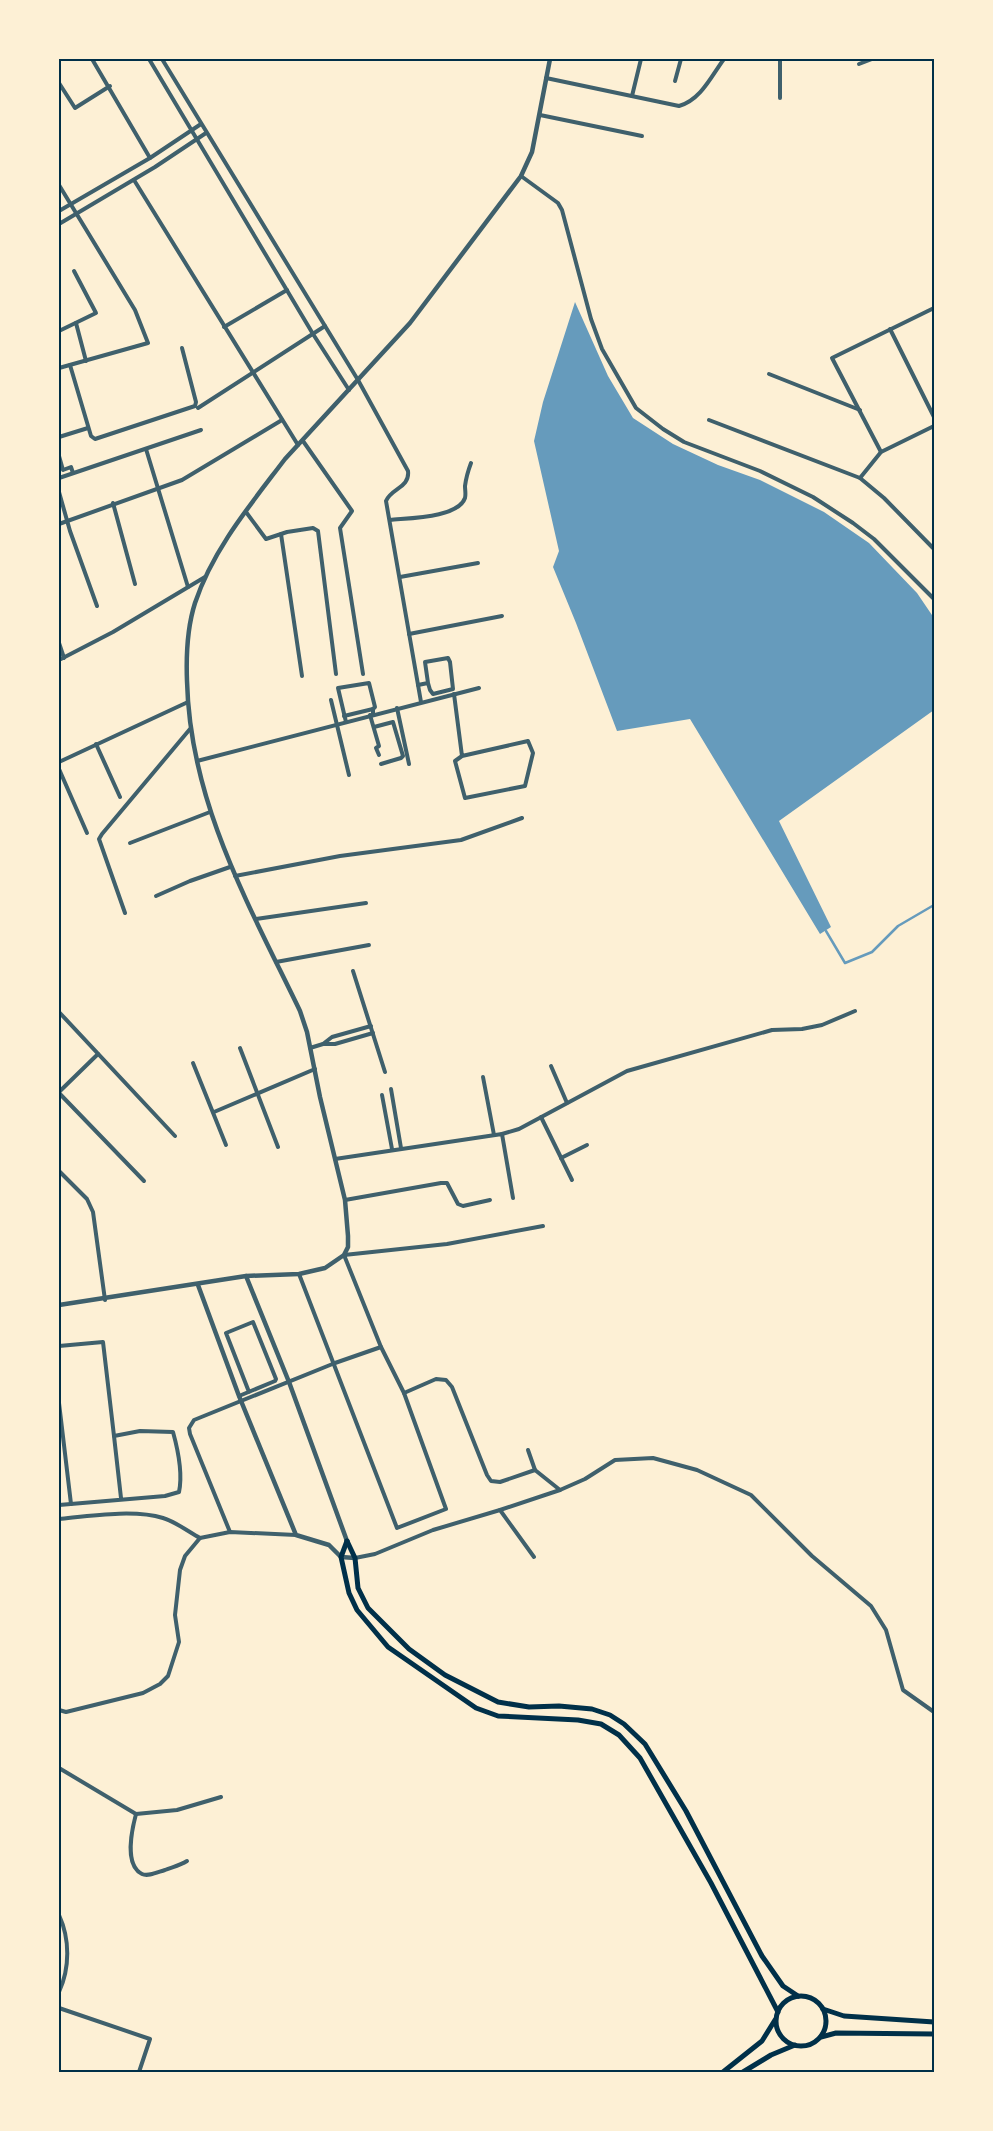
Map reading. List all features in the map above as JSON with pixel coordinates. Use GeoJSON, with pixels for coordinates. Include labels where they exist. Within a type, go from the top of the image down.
{"type":"FeatureCollection","features":[{"type":"Feature","properties":{"kind":"main road"},"geometry":{"type":"LineString","coordinates":[[346,1540],[341,1557],[349,1593],[357,1610],[382,1640],[395,1652],[476,1708],[498,1716],[578,1720],[601,1724],[619,1735],[640,1758],[655,1780],[744,1945],[777,2014],[776,2023],[784,2040],[795,2045],[807,2046],[821,2037],[836,2033],[934,2034]]}},
{"type":"Feature","properties":{"kind":"main road"},"geometry":{"type":"LineString","coordinates":[[346,1540],[355,1558],[358,1588],[368,1608],[409,1648],[445,1676],[498,1702],[529,1707],[560,1706],[592,1709],[624,1724],[645,1744],[686,1811],[762,1956],[783,1986],[798,1996],[810,1998],[823,2009],[844,2016],[934,2022]]}},
{"type":"Feature","properties":{"kind":"main road"},"geometry":{"type":"LineString","coordinates":[[723,2072],[762,2041],[770,2032],[783,2004],[798,1996]]}},
{"type":"Feature","properties":{"kind":"main road"},"geometry":{"type":"LineString","coordinates":[[821,2037],[826,2023],[823,2009]]}},
{"type":"Feature","properties":{"kind":"main road"},"geometry":{"type":"LineString","coordinates":[[743,2072],[770,2054],[795,2045]]}},
{"type":"Feature","properties":{"kind":"street"},"geometry":{"type":"LineString","coordinates":[[92,59],[110,86],[150,158]]}},
{"type":"Feature","properties":{"kind":"street"},"geometry":{"type":"LineString","coordinates":[[149,59],[313,334],[350,390]]}},
{"type":"Feature","properties":{"kind":"street"},"geometry":{"type":"LineString","coordinates":[[162,59],[358,380],[408,471],[409,477],[405,483],[388,496],[386,501],[421,702]]}},
{"type":"Feature","properties":{"kind":"street"},"geometry":{"type":"LineString","coordinates":[[299,1274],[335,1363],[397,1528],[446,1509],[404,1393],[381,1347],[344,1256],[348,1247],[345,1200],[300,1011],[230,867],[210,812],[190,729],[187,643],[191,619],[207,576],[222,545],[285,459],[410,323],[520,176],[532,152],[550,59]]}},
{"type":"Feature","properties":{"kind":"street"},"geometry":{"type":"LineString","coordinates":[[632,96],[641,59]]}},
{"type":"Feature","properties":{"kind":"street"},"geometry":{"type":"LineString","coordinates":[[675,80],[681,59]]}},
{"type":"Feature","properties":{"kind":"street"},"geometry":{"type":"LineString","coordinates":[[546,78],[679,106],[688,104],[706,85],[724,59]]}},
{"type":"Feature","properties":{"kind":"street"},"geometry":{"type":"LineString","coordinates":[[780,59],[780,98]]}},
{"type":"Feature","properties":{"kind":"street"},"geometry":{"type":"LineString","coordinates":[[859,64],[872,59]]}},
{"type":"Feature","properties":{"kind":"street"},"geometry":{"type":"LineString","coordinates":[[59,83],[75,108],[110,86]]}},
{"type":"Feature","properties":{"kind":"street"},"geometry":{"type":"LineString","coordinates":[[540,115],[642,136]]}},
{"type":"Feature","properties":{"kind":"street"},"geometry":{"type":"LineString","coordinates":[[59,211],[150,158],[201,124]]}},
{"type":"Feature","properties":{"kind":"street"},"geometry":{"type":"LineString","coordinates":[[59,224],[134,180],[206,133]]}},
{"type":"Feature","properties":{"kind":"street"},"geometry":{"type":"LineString","coordinates":[[520,176],[558,203],[562,210],[591,319],[602,349],[636,408],[663,429],[684,442],[760,471],[813,497],[874,539],[934,598]]}},
{"type":"Feature","properties":{"kind":"street"},"geometry":{"type":"LineString","coordinates":[[134,180],[298,446]]}},
{"type":"Feature","properties":{"kind":"street"},"geometry":{"type":"LineString","coordinates":[[59,185],[135,310],[148,344],[59,368]]}},
{"type":"Feature","properties":{"kind":"street"},"geometry":{"type":"LineString","coordinates":[[256,238],[266,231]]}},
{"type":"Feature","properties":{"kind":"street"},"geometry":{"type":"LineString","coordinates":[[59,331],[96,313],[74,271]]}},
{"type":"Feature","properties":{"kind":"street"},"geometry":{"type":"LineString","coordinates":[[224,327],[287,290]]}},
{"type":"Feature","properties":{"kind":"street"},"geometry":{"type":"LineString","coordinates":[[881,452],[832,358],[934,308]]}},
{"type":"Feature","properties":{"kind":"street"},"geometry":{"type":"LineString","coordinates":[[76,323],[86,360]]}},
{"type":"Feature","properties":{"kind":"street"},"geometry":{"type":"LineString","coordinates":[[198,408],[325,326]]}},
{"type":"Feature","properties":{"kind":"street"},"geometry":{"type":"LineString","coordinates":[[890,329],[934,417]]}},
{"type":"Feature","properties":{"kind":"street"},"geometry":{"type":"LineString","coordinates":[[70,365],[88,428],[91,436],[95,439],[195,406],[196,402],[182,348]]}},
{"type":"Feature","properties":{"kind":"street"},"geometry":{"type":"LineString","coordinates":[[769,374],[860,410]]}},
{"type":"Feature","properties":{"kind":"street"},"geometry":{"type":"LineString","coordinates":[[59,524],[113,503],[182,480],[282,420]]}},
{"type":"Feature","properties":{"kind":"street"},"geometry":{"type":"LineString","coordinates":[[709,420],[860,478],[884,498],[933,548]]}},
{"type":"Feature","properties":{"kind":"street"},"geometry":{"type":"LineString","coordinates":[[860,478],[881,452],[934,426]]}},
{"type":"Feature","properties":{"kind":"street"},"geometry":{"type":"LineString","coordinates":[[59,437],[88,428]]}},
{"type":"Feature","properties":{"kind":"street"},"geometry":{"type":"LineString","coordinates":[[59,478],[201,430]]}},
{"type":"Feature","properties":{"kind":"street"},"geometry":{"type":"LineString","coordinates":[[303,441],[352,511],[340,528],[363,674]]}},
{"type":"Feature","properties":{"kind":"street"},"geometry":{"type":"LineString","coordinates":[[146,449],[188,586]]}},
{"type":"Feature","properties":{"kind":"street"},"geometry":{"type":"LineString","coordinates":[[59,456],[63,470],[71,467],[73,473]]}},
{"type":"Feature","properties":{"kind":"street"},"geometry":{"type":"LineString","coordinates":[[390,520],[434,515],[454,510],[461,505],[465,497],[467,475],[471,463]]}},
{"type":"Feature","properties":{"kind":"street"},"geometry":{"type":"LineString","coordinates":[[59,492],[98,606]]}},
{"type":"Feature","properties":{"kind":"street"},"geometry":{"type":"LineString","coordinates":[[113,503],[134,584]]}},
{"type":"Feature","properties":{"kind":"street"},"geometry":{"type":"LineString","coordinates":[[246,512],[264,538],[269,539],[281,534],[313,528],[318,531],[336,674]]}},
{"type":"Feature","properties":{"kind":"street"},"geometry":{"type":"LineString","coordinates":[[281,534],[302,676]]}},
{"type":"Feature","properties":{"kind":"street"},"geometry":{"type":"LineString","coordinates":[[400,577],[478,563]]}},
{"type":"Feature","properties":{"kind":"street"},"geometry":{"type":"LineString","coordinates":[[59,660],[113,632],[207,576]]}},
{"type":"Feature","properties":{"kind":"street"},"geometry":{"type":"LineString","coordinates":[[409,634],[502,616]]}},
{"type":"Feature","properties":{"kind":"street"},"geometry":{"type":"LineString","coordinates":[[59,643],[64,658]]}},
{"type":"Feature","properties":{"kind":"street"},"geometry":{"type":"LineString","coordinates":[[448,658],[453,689],[433,694],[428,683],[425,662],[448,658]]}},
{"type":"Feature","properties":{"kind":"street"},"geometry":{"type":"LineString","coordinates":[[346,722],[338,688],[369,683],[375,707],[372,713],[379,746],[376,748],[379,755]]}},
{"type":"Feature","properties":{"kind":"street"},"geometry":{"type":"LineString","coordinates":[[418,685],[428,683]]}},
{"type":"Feature","properties":{"kind":"street"},"geometry":{"type":"LineString","coordinates":[[344,716],[397,708],[479,688]]}},
{"type":"Feature","properties":{"kind":"street"},"geometry":{"type":"LineString","coordinates":[[454,694],[462,756]]}},
{"type":"Feature","properties":{"kind":"street"},"geometry":{"type":"LineString","coordinates":[[331,700],[349,775]]}},
{"type":"Feature","properties":{"kind":"street"},"geometry":{"type":"LineString","coordinates":[[59,762],[188,702]]}},
{"type":"Feature","properties":{"kind":"street"},"geometry":{"type":"LineString","coordinates":[[397,708],[409,764]]}},
{"type":"Feature","properties":{"kind":"street"},"geometry":{"type":"LineString","coordinates":[[197,761],[346,722],[372,713]]}},
{"type":"Feature","properties":{"kind":"street"},"geometry":{"type":"LineString","coordinates":[[374,727],[393,722],[403,756],[381,764]]}},
{"type":"Feature","properties":{"kind":"street"},"geometry":{"type":"LineString","coordinates":[[125,913],[99,839],[190,729]]}},
{"type":"Feature","properties":{"kind":"street"},"geometry":{"type":"LineString","coordinates":[[528,741],[533,753],[525,786],[467,799],[464,797],[455,761],[462,756],[528,741]]}},
{"type":"Feature","properties":{"kind":"street"},"geometry":{"type":"LineString","coordinates":[[96,744],[120,797]]}},
{"type":"Feature","properties":{"kind":"street"},"geometry":{"type":"LineString","coordinates":[[59,770],[88,833]]}},
{"type":"Feature","properties":{"kind":"street"},"geometry":{"type":"LineString","coordinates":[[130,843],[210,812]]}},
{"type":"Feature","properties":{"kind":"street"},"geometry":{"type":"LineString","coordinates":[[235,876],[340,856],[461,840],[522,818]]}},
{"type":"Feature","properties":{"kind":"street"},"geometry":{"type":"LineString","coordinates":[[156,896],[190,881],[230,867]]}},
{"type":"Feature","properties":{"kind":"street"},"geometry":{"type":"LineString","coordinates":[[256,919],[366,903]]}},
{"type":"Feature","properties":{"kind":"street"},"geometry":{"type":"LineString","coordinates":[[276,962],[369,945]]}},
{"type":"Feature","properties":{"kind":"street"},"geometry":{"type":"LineString","coordinates":[[353,971],[386,1072]]}},
{"type":"Feature","properties":{"kind":"street"},"geometry":{"type":"LineString","coordinates":[[334,1159],[502,1134],[519,1129],[627,1072],[772,1030],[802,1029],[822,1025],[855,1011]]}},
{"type":"Feature","properties":{"kind":"street"},"geometry":{"type":"LineString","coordinates":[[59,1012],[175,1136]]}},
{"type":"Feature","properties":{"kind":"street"},"geometry":{"type":"LineString","coordinates":[[310,1048],[323,1044],[332,1038],[371,1026]]}},
{"type":"Feature","properties":{"kind":"street"},"geometry":{"type":"LineString","coordinates":[[323,1044],[335,1044],[373,1033]]}},
{"type":"Feature","properties":{"kind":"street"},"geometry":{"type":"LineString","coordinates":[[240,1048],[278,1147]]}},
{"type":"Feature","properties":{"kind":"street"},"geometry":{"type":"LineString","coordinates":[[98,1054],[59,1092],[144,1182]]}},
{"type":"Feature","properties":{"kind":"street"},"geometry":{"type":"LineString","coordinates":[[193,1063],[226,1145]]}},
{"type":"Feature","properties":{"kind":"street"},"geometry":{"type":"LineString","coordinates":[[551,1066],[567,1103]]}},
{"type":"Feature","properties":{"kind":"street"},"geometry":{"type":"LineString","coordinates":[[214,1112],[315,1069]]}},
{"type":"Feature","properties":{"kind":"street"},"geometry":{"type":"LineString","coordinates":[[483,1076],[494,1135]]}},
{"type":"Feature","properties":{"kind":"street"},"geometry":{"type":"LineString","coordinates":[[391,1089],[401,1148]]}},
{"type":"Feature","properties":{"kind":"street"},"geometry":{"type":"LineString","coordinates":[[382,1095],[392,1149]]}},
{"type":"Feature","properties":{"kind":"street"},"geometry":{"type":"LineString","coordinates":[[541,1117],[572,1180]]}},
{"type":"Feature","properties":{"kind":"street"},"geometry":{"type":"LineString","coordinates":[[502,1134],[513,1198]]}},
{"type":"Feature","properties":{"kind":"street"},"geometry":{"type":"LineString","coordinates":[[560,1158],[587,1145]]}},
{"type":"Feature","properties":{"kind":"street"},"geometry":{"type":"LineString","coordinates":[[59,1171],[87,1199],[93,1212],[105,1300]]}},
{"type":"Feature","properties":{"kind":"street"},"geometry":{"type":"LineString","coordinates":[[345,1200],[441,1183],[447,1183],[450,1186],[458,1204],[462,1206],[490,1200]]}},
{"type":"Feature","properties":{"kind":"street"},"geometry":{"type":"LineString","coordinates":[[59,1306],[246,1276],[299,1274],[325,1268],[344,1256],[446,1244],[543,1226]]}},
{"type":"Feature","properties":{"kind":"street"},"geometry":{"type":"LineString","coordinates":[[246,1276],[289,1382],[346,1540]]}},
{"type":"Feature","properties":{"kind":"street"},"geometry":{"type":"LineString","coordinates":[[198,1285],[240,1398],[296,1535]]}},
{"type":"Feature","properties":{"kind":"street"},"geometry":{"type":"LineString","coordinates":[[240,1398],[275,1381],[277,1376],[253,1322],[226,1332],[249,1392]]}},
{"type":"Feature","properties":{"kind":"street"},"geometry":{"type":"LineString","coordinates":[[59,1346],[103,1342],[121,1498]]}},
{"type":"Feature","properties":{"kind":"street"},"geometry":{"type":"LineString","coordinates":[[230,1532],[193,1443],[190,1428],[194,1420],[240,1398],[289,1382],[381,1347]]}},
{"type":"Feature","properties":{"kind":"street"},"geometry":{"type":"LineString","coordinates":[[404,1393],[436,1378],[446,1380],[452,1388],[486,1475],[491,1481],[500,1482],[535,1470]]}},
{"type":"Feature","properties":{"kind":"street"},"geometry":{"type":"LineString","coordinates":[[59,1403],[60,1426],[71,1504]]}},
{"type":"Feature","properties":{"kind":"street"},"geometry":{"type":"LineString","coordinates":[[59,1505],[121,1498],[165,1496],[179,1492],[177,1445],[173,1432],[140,1431],[114,1436]]}},
{"type":"Feature","properties":{"kind":"street"},"geometry":{"type":"LineString","coordinates":[[528,1450],[535,1470],[560,1490]]}},
{"type":"Feature","properties":{"kind":"street"},"geometry":{"type":"LineString","coordinates":[[59,1710],[66,1712],[143,1693],[160,1684],[168,1676],[178,1642],[175,1615],[180,1570],[185,1556],[200,1538],[230,1532],[296,1535],[329,1545],[341,1557],[355,1558],[375,1554],[433,1530],[560,1490],[585,1479],[615,1460],[653,1458],[697,1470],[751,1494],[812,1556],[872,1606],[886,1630],[903,1690],[934,1712]]}},
{"type":"Feature","properties":{"kind":"street"},"geometry":{"type":"LineString","coordinates":[[500,1510],[534,1557]]}},
{"type":"Feature","properties":{"kind":"street"},"geometry":{"type":"LineString","coordinates":[[59,1519],[94,1515],[152,1515],[165,1518],[200,1538]]}},
{"type":"Feature","properties":{"kind":"street"},"geometry":{"type":"LineString","coordinates":[[59,1768],[136,1814],[178,1810],[221,1796]]}},
{"type":"Feature","properties":{"kind":"street"},"geometry":{"type":"LineString","coordinates":[[136,1814],[130,1842],[135,1868],[142,1874],[148,1874],[180,1866],[187,1862]]}},
{"type":"Feature","properties":{"kind":"street"},"geometry":{"type":"LineString","coordinates":[[59,1915],[65,1935],[68,1961],[59,1992]]}},
{"type":"Feature","properties":{"kind":"street"},"geometry":{"type":"LineString","coordinates":[[59,2008],[150,2039],[139,2072]]}},
{"type":"Feature","properties":{"kind":"water"},"geometry":{"type":"Polygon","coordinates":[[[575,302],[608,376],[633,418],[673,444],[718,465],[760,480],[824,512],[869,543],[917,593],[934,618],[934,710],[779,821],[831,927],[820,934],[690,719],[617,731],[553,567],[559,551],[534,441],[543,402],[575,302]]]}},
{"type":"Feature","properties":{"kind":"waterway"},"geometry":{"type":"LineString","coordinates":[[826,931],[845,963],[872,952],[898,926],[934,905]]}}]}
